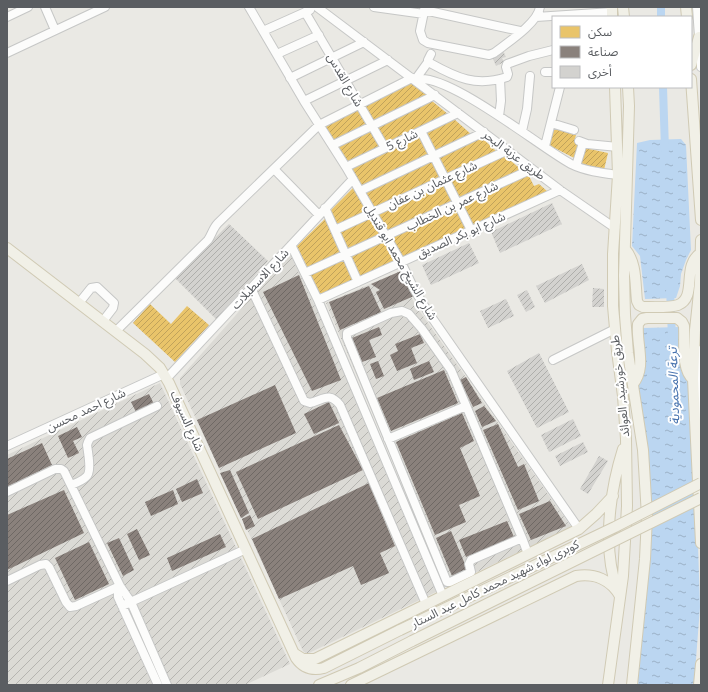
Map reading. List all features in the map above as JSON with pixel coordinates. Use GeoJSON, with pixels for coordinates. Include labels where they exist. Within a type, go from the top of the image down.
{"type":"FeatureCollection","features":[{"type":"Feature","properties":{"kind":"main road"},"geometry":{"type":"LineString","coordinates":[[692,62],[699,37]]}},
{"type":"Feature","properties":{"kind":"main road","name":"طريق خورشيد, العوائد"},"geometry":{"type":"LineString","coordinates":[[608,685],[620,596],[625,541],[626,440],[623,396],[615,329],[613,280],[618,175],[615,88]]}},
{"type":"Feature","properties":{"kind":"main road","name":"طريق خورشيد, العوائد"},"geometry":{"type":"LineString","coordinates":[[628,88],[629,106],[624,276],[625,315],[628,353],[643,450],[647,516],[645,559],[632,685]]}},
{"type":"Feature","properties":{"kind":"main road"},"geometry":{"type":"LineString","coordinates":[[692,88],[701,220]]}},
{"type":"Feature","properties":{"kind":"main road"},"geometry":{"type":"LineString","coordinates":[[701,240],[700,283],[694,336],[693,379],[701,543]]}},
{"type":"Feature","properties":{"kind":"main road","name":"شارع السيوف"},"geometry":{"type":"LineString","coordinates":[[7,248],[157,364],[165,376],[294,652]]}},
{"type":"Feature","properties":{"kind":"main road"},"geometry":{"type":"LineString","coordinates":[[625,249],[634,265],[637,301],[638,304],[643,307],[675,306],[681,304],[686,299],[691,265],[694,259],[701,253]]}},
{"type":"Feature","properties":{"kind":"main road"},"geometry":{"type":"LineString","coordinates":[[633,384],[638,376],[640,368],[638,324],[641,320],[647,318],[677,318],[680,320],[684,326],[685,366],[688,374],[693,379]]}},
{"type":"Feature","properties":{"kind":"main road"},"geometry":{"type":"LineString","coordinates":[[620,596],[613,576],[610,554],[610,530],[612,496],[618,467],[626,440]]}},
{"type":"Feature","properties":{"kind":"main road","name":"كوبرى لواء شهيد محمد كامل عبد الستار"},"geometry":{"type":"LineString","coordinates":[[294,652],[300,664],[305,667],[318,669],[324,668],[615,527],[701,483]]}},
{"type":"Feature","properties":{"kind":"main road"},"geometry":{"type":"LineString","coordinates":[[294,652],[298,657],[303,659],[315,659],[579,529],[596,514],[612,496]]}},
{"type":"Feature","properties":{"kind":"main road","name":"كوبرى لواء شهيد محمد كامل عبد الستار"},"geometry":{"type":"LineString","coordinates":[[319,685],[359,668],[701,498]]}},
{"type":"Feature","properties":{"kind":"main road"},"geometry":{"type":"LineString","coordinates":[[351,685],[570,578],[582,575],[600,577],[614,587],[620,596]]}},
{"type":"Feature","properties":{"kind":"main road"},"geometry":{"type":"LineString","coordinates":[[699,685],[701,664]]}},
{"type":"Feature","properties":{"kind":"main road"},"geometry":{"type":"LineString","coordinates":[[627,685],[634,674]]}},
{"type":"Feature","properties":{"kind":"street"},"geometry":{"type":"LineString","coordinates":[[13,11],[28,7]]}},
{"type":"Feature","properties":{"kind":"street"},"geometry":{"type":"LineString","coordinates":[[45,7],[55,30]]}},
{"type":"Feature","properties":{"kind":"street"},"geometry":{"type":"LineString","coordinates":[[7,53],[105,7]]}},
{"type":"Feature","properties":{"kind":"street"},"geometry":{"type":"LineString","coordinates":[[263,31],[316,7]]}},
{"type":"Feature","properties":{"kind":"street","name":"طريق عزبة البحر"},"geometry":{"type":"LineString","coordinates":[[316,7],[560,190],[615,228]]}},
{"type":"Feature","properties":{"kind":"street"},"geometry":{"type":"LineString","coordinates":[[374,7],[424,10],[520,31]]}},
{"type":"Feature","properties":{"kind":"street"},"geometry":{"type":"LineString","coordinates":[[424,10],[420,31],[423,40],[428,43],[489,55],[494,53],[536,17],[540,7]]}},
{"type":"Feature","properties":{"kind":"street"},"geometry":{"type":"LineString","coordinates":[[697,7],[701,67]]}},
{"type":"Feature","properties":{"kind":"street","name":"شارع الشيخ محمد ابو قنديل"},"geometry":{"type":"LineString","coordinates":[[251,8],[290,78],[333,145],[360,191],[428,312],[579,529]]}},
{"type":"Feature","properties":{"kind":"street","name":"شارع القدس"},"geometry":{"type":"LineString","coordinates":[[305,12],[385,148]]}},
{"type":"Feature","properties":{"kind":"street"},"geometry":{"type":"LineString","coordinates":[[536,17],[612,12]]}},
{"type":"Feature","properties":{"kind":"street"},"geometry":{"type":"LineString","coordinates":[[277,54],[319,35]]}},
{"type":"Feature","properties":{"kind":"street"},"geometry":{"type":"LineString","coordinates":[[290,78],[364,42]]}},
{"type":"Feature","properties":{"kind":"street"},"geometry":{"type":"LineString","coordinates":[[116,331],[208,240],[218,222],[319,125],[359,104],[413,79],[430,58],[451,75],[478,82],[488,82],[508,75],[506,67],[507,64],[529,56],[552,50]]}},
{"type":"Feature","properties":{"kind":"street"},"geometry":{"type":"LineString","coordinates":[[304,101],[388,60]]}},
{"type":"Feature","properties":{"kind":"street"},"geometry":{"type":"LineString","coordinates":[[522,131],[527,109],[530,76]]}},
{"type":"Feature","properties":{"kind":"street","name":"طريق عزبة البحر"},"geometry":{"type":"LineString","coordinates":[[413,79],[429,79],[459,92],[576,166],[596,172],[618,175]]}},
{"type":"Feature","properties":{"kind":"street"},"geometry":{"type":"LineString","coordinates":[[499,116],[501,101],[500,79]]}},
{"type":"Feature","properties":{"kind":"street"},"geometry":{"type":"LineString","coordinates":[[545,146],[560,88]]}},
{"type":"Feature","properties":{"kind":"street"},"geometry":{"type":"LineString","coordinates":[[333,145],[435,95]]}},
{"type":"Feature","properties":{"kind":"street","name":"شارع 5"},"geometry":{"type":"LineString","coordinates":[[346,167],[458,113]]}},
{"type":"Feature","properties":{"kind":"street"},"geometry":{"type":"LineString","coordinates":[[551,123],[574,130]]}},
{"type":"Feature","properties":{"kind":"street"},"geometry":{"type":"LineString","coordinates":[[421,131],[471,230]]}},
{"type":"Feature","properties":{"kind":"street"},"geometry":{"type":"LineString","coordinates":[[360,191],[484,132]]}},
{"type":"Feature","properties":{"kind":"street"},"geometry":{"type":"LineString","coordinates":[[576,166],[581,142],[618,147]]}},
{"type":"Feature","properties":{"kind":"street","name":"شارع عثمان بن عفان"},"geometry":{"type":"LineString","coordinates":[[335,230],[508,150]]}},
{"type":"Feature","properties":{"kind":"street"},"geometry":{"type":"LineString","coordinates":[[274,169],[319,215]]}},
{"type":"Feature","properties":{"kind":"street","name":"شارع عمر بن الخطاب"},"geometry":{"type":"LineString","coordinates":[[305,273],[532,169]]}},
{"type":"Feature","properties":{"kind":"street","name":"شارع الاسطبلات"},"geometry":{"type":"LineString","coordinates":[[165,376],[251,288],[353,179]]}},
{"type":"Feature","properties":{"kind":"street","name":"شارع ابو بكر الصديق"},"geometry":{"type":"LineString","coordinates":[[318,300],[560,190]]}},
{"type":"Feature","properties":{"kind":"street"},"geometry":{"type":"LineString","coordinates":[[325,208],[358,282]]}},
{"type":"Feature","properties":{"kind":"street"},"geometry":{"type":"LineString","coordinates":[[291,245],[318,300],[443,596]]}},
{"type":"Feature","properties":{"kind":"street"},"geometry":{"type":"LineString","coordinates":[[79,303],[91,288],[97,287],[114,303],[113,308],[103,321]]}},
{"type":"Feature","properties":{"kind":"street"},"geometry":{"type":"LineString","coordinates":[[251,288],[304,401],[307,403],[312,403],[325,397],[329,397],[333,398],[340,405],[426,604]]}},
{"type":"Feature","properties":{"kind":"street"},"geometry":{"type":"LineString","coordinates":[[522,538],[471,560],[469,564],[471,572],[448,582],[346,335],[348,332],[391,313],[402,311],[409,314],[422,329],[451,370],[522,538],[528,554]]}},
{"type":"Feature","properties":{"kind":"street"},"geometry":{"type":"LineString","coordinates":[[553,360],[615,329]]}},
{"type":"Feature","properties":{"kind":"street"},"geometry":{"type":"LineString","coordinates":[[701,350],[701,418]]}},
{"type":"Feature","properties":{"kind":"street","name":"شارع احمد محسن"},"geometry":{"type":"LineString","coordinates":[[7,446],[165,376]]}},
{"type":"Feature","properties":{"kind":"street"},"geometry":{"type":"LineString","coordinates":[[71,485],[86,478],[89,473],[87,445],[90,438],[157,406]]}},
{"type":"Feature","properties":{"kind":"street"},"geometry":{"type":"LineString","coordinates":[[388,439],[466,406]]}},
{"type":"Feature","properties":{"kind":"street"},"geometry":{"type":"LineString","coordinates":[[7,492],[58,468],[64,471],[120,586],[131,602],[167,685]]}},
{"type":"Feature","properties":{"kind":"street"},"geometry":{"type":"LineString","coordinates":[[122,606],[246,549]]}},
{"type":"Feature","properties":{"kind":"street"},"geometry":{"type":"LineString","coordinates":[[7,581],[40,565],[46,564],[50,567],[66,602],[70,607],[76,606],[120,586]]}},
{"type":"Feature","properties":{"kind":"street"},"geometry":{"type":"LineString","coordinates":[[120,586],[118,595],[122,606],[158,685]]}},
{"type":"Feature","properties":{"kind":"shaded area"},"geometry":{"type":"Polygon","coordinates":[[[290,254],[324,325],[436,592],[307,654],[303,651],[180,384],[180,378],[290,254]]]}},
{"type":"Feature","properties":{"kind":"shaded area"},"geometry":{"type":"Polygon","coordinates":[[[398,272],[416,306],[571,527],[446,587],[326,303],[398,272]]]}},
{"type":"Feature","properties":{"kind":"shaded area"},"geometry":{"type":"Polygon","coordinates":[[[160,383],[290,664],[245,685],[7,685],[7,455],[160,383]]]}},
{"type":"Feature","properties":{"kind":"water"},"geometry":{"type":"Polygon","coordinates":[[[681,139],[686,145],[691,250],[681,274],[680,286],[676,298],[645,299],[640,256],[632,246],[637,143],[650,140],[681,139]]]}},
{"type":"Feature","properties":{"kind":"water"},"geometry":{"type":"Polygon","coordinates":[[[680,327],[681,370],[684,377],[690,382],[698,544],[700,607],[694,685],[636,685],[650,536],[648,458],[638,386],[644,371],[643,328],[680,327]]]}},
{"type":"Feature","properties":{"kind":"building: سكن"},"geometry":{"type":"Polygon","coordinates":[[[412,82],[428,96],[374,123],[364,106],[412,82]]]}},
{"type":"Feature","properties":{"kind":"building: سكن"},"geometry":{"type":"Polygon","coordinates":[[[432,101],[449,115],[387,145],[376,128],[432,101]]]}},
{"type":"Feature","properties":{"kind":"building: سكن"},"geometry":{"type":"Polygon","coordinates":[[[358,109],[368,125],[335,142],[324,126],[358,109]]]}},
{"type":"Feature","properties":{"kind":"building: سكن"},"geometry":{"type":"Polygon","coordinates":[[[454,119],[472,135],[436,152],[426,133],[454,119]]]}},
{"type":"Feature","properties":{"kind":"building: سكن"},"geometry":{"type":"Polygon","coordinates":[[[554,127],[576,135],[574,142],[581,144],[576,159],[549,145],[554,127]]]}},
{"type":"Feature","properties":{"kind":"building: سكن"},"geometry":{"type":"Polygon","coordinates":[[[370,130],[381,148],[348,164],[337,147],[370,130]]]}},
{"type":"Feature","properties":{"kind":"building: سكن"},"geometry":{"type":"Polygon","coordinates":[[[421,135],[431,154],[362,187],[351,169],[421,135]]]}},
{"type":"Feature","properties":{"kind":"building: سكن"},"geometry":{"type":"Polygon","coordinates":[[[481,137],[496,152],[447,175],[438,157],[481,137]]]}},
{"type":"Feature","properties":{"kind":"building: سكن"},"geometry":{"type":"Polygon","coordinates":[[[585,148],[608,153],[604,170],[581,164],[585,148]]]}},
{"type":"Feature","properties":{"kind":"building: سكن"},"geometry":{"type":"Polygon","coordinates":[[[505,156],[523,171],[460,200],[450,180],[505,156]]]}},
{"type":"Feature","properties":{"kind":"building: سكن"},"geometry":{"type":"Polygon","coordinates":[[[433,159],[442,178],[374,210],[364,192],[433,159]]]}},
{"type":"Feature","properties":{"kind":"building: سكن"},"geometry":{"type":"Polygon","coordinates":[[[528,174],[534,186],[539,184],[548,192],[472,225],[462,204],[528,174]]]}},
{"type":"Feature","properties":{"kind":"building: سكن"},"geometry":{"type":"Polygon","coordinates":[[[445,183],[455,202],[388,233],[377,214],[445,183]]]}},
{"type":"Feature","properties":{"kind":"building: سكن"},"geometry":{"type":"Polygon","coordinates":[[[354,187],[369,211],[338,226],[330,211],[354,187]]]}},
{"type":"Feature","properties":{"kind":"building: سكن"},"geometry":{"type":"Polygon","coordinates":[[[457,207],[468,229],[403,258],[390,237],[457,207]]]}},
{"type":"Feature","properties":{"kind":"building: سكن"},"geometry":{"type":"Polygon","coordinates":[[[327,217],[342,253],[308,269],[297,246],[327,217]]]}},
{"type":"Feature","properties":{"kind":"building: سكن"},"geometry":{"type":"Polygon","coordinates":[[[372,217],[382,235],[349,251],[340,231],[372,217]]]}},
{"type":"Feature","properties":{"kind":"building: سكن"},"geometry":{"type":"Polygon","coordinates":[[[385,240],[397,260],[360,277],[351,256],[385,240]]]}},
{"type":"Feature","properties":{"kind":"building: سكن"},"geometry":{"type":"Polygon","coordinates":[[[345,258],[354,279],[319,295],[310,275],[345,258]]]}},
{"type":"Feature","properties":{"kind":"building: سكن"},"geometry":{"type":"Polygon","coordinates":[[[150,304],[171,324],[187,306],[209,325],[175,362],[133,323],[150,304]]]}},
{"type":"Feature","properties":{"kind":"building: صناعة"},"geometry":{"type":"Polygon","coordinates":[[[401,271],[414,296],[384,309],[376,292],[380,290],[371,284],[401,271]]]}},
{"type":"Feature","properties":{"kind":"building: صناعة"},"geometry":{"type":"Polygon","coordinates":[[[299,275],[341,380],[312,391],[263,292],[299,275]]]}},
{"type":"Feature","properties":{"kind":"building: صناعة"},"geometry":{"type":"Polygon","coordinates":[[[369,286],[381,312],[340,330],[329,302],[369,286]]]}},
{"type":"Feature","properties":{"kind":"building: صناعة"},"geometry":{"type":"Polygon","coordinates":[[[379,327],[382,335],[369,340],[376,357],[362,362],[352,338],[379,327]]]}},
{"type":"Feature","properties":{"kind":"building: صناعة"},"geometry":{"type":"Polygon","coordinates":[[[420,334],[424,343],[411,348],[417,363],[397,371],[390,355],[398,351],[395,344],[420,334]]]}},
{"type":"Feature","properties":{"kind":"building: صناعة"},"geometry":{"type":"Polygon","coordinates":[[[378,361],[384,376],[376,379],[370,364],[378,361]]]}},
{"type":"Feature","properties":{"kind":"building: صناعة"},"geometry":{"type":"Polygon","coordinates":[[[429,361],[434,372],[414,380],[410,369],[429,361]]]}},
{"type":"Feature","properties":{"kind":"building: صناعة"},"geometry":{"type":"Polygon","coordinates":[[[444,370],[458,403],[391,431],[377,398],[444,370]]]}},
{"type":"Feature","properties":{"kind":"building: صناعة"},"geometry":{"type":"Polygon","coordinates":[[[466,377],[482,403],[473,407],[460,380],[466,377]]]}},
{"type":"Feature","properties":{"kind":"building: صناعة"},"geometry":{"type":"Polygon","coordinates":[[[275,385],[296,433],[219,468],[197,420],[275,385]]]}},
{"type":"Feature","properties":{"kind":"building: صناعة"},"geometry":{"type":"Polygon","coordinates":[[[149,394],[154,404],[136,412],[131,402],[149,394]]]}},
{"type":"Feature","properties":{"kind":"building: صناعة"},"geometry":{"type":"Polygon","coordinates":[[[329,402],[339,423],[314,434],[304,414],[329,402]]]}},
{"type":"Feature","properties":{"kind":"building: صناعة"},"geometry":{"type":"Polygon","coordinates":[[[484,406],[496,421],[482,427],[475,411],[484,406]]]}},
{"type":"Feature","properties":{"kind":"building: صناعة"},"geometry":{"type":"Polygon","coordinates":[[[462,413],[474,441],[460,448],[480,496],[459,505],[466,522],[435,535],[396,442],[462,413]]]}},
{"type":"Feature","properties":{"kind":"building: صناعة"},"geometry":{"type":"Polygon","coordinates":[[[498,424],[518,467],[524,464],[539,501],[518,510],[483,430],[498,424]]]}},
{"type":"Feature","properties":{"kind":"building: صناعة"},"geometry":{"type":"Polygon","coordinates":[[[339,425],[363,470],[258,519],[236,472],[339,425]]]}},
{"type":"Feature","properties":{"kind":"building: صناعة"},"geometry":{"type":"Polygon","coordinates":[[[77,427],[82,437],[73,441],[79,453],[68,458],[58,436],[77,427]]]}},
{"type":"Feature","properties":{"kind":"building: صناعة"},"geometry":{"type":"Polygon","coordinates":[[[42,443],[52,465],[7,487],[7,459],[42,443]]]}},
{"type":"Feature","properties":{"kind":"building: صناعة"},"geometry":{"type":"Polygon","coordinates":[[[230,470],[249,513],[241,518],[220,473],[230,470]]]}},
{"type":"Feature","properties":{"kind":"building: صناعة"},"geometry":{"type":"Polygon","coordinates":[[[197,479],[203,493],[182,502],[176,489],[197,479]]]}},
{"type":"Feature","properties":{"kind":"building: صناعة"},"geometry":{"type":"Polygon","coordinates":[[[369,483],[395,546],[380,553],[389,573],[361,585],[353,566],[279,599],[252,539],[369,483]]]}},
{"type":"Feature","properties":{"kind":"building: صناعة"},"geometry":{"type":"Polygon","coordinates":[[[64,490],[84,533],[7,570],[7,515],[64,490]]]}},
{"type":"Feature","properties":{"kind":"building: صناعة"},"geometry":{"type":"Polygon","coordinates":[[[173,490],[178,504],[151,516],[145,502],[173,490]]]}},
{"type":"Feature","properties":{"kind":"building: صناعة"},"geometry":{"type":"Polygon","coordinates":[[[550,501],[566,526],[531,540],[519,514],[550,501]]]}},
{"type":"Feature","properties":{"kind":"building: صناعة"},"geometry":{"type":"Polygon","coordinates":[[[250,515],[255,526],[246,530],[242,519],[250,515]]]}},
{"type":"Feature","properties":{"kind":"building: صناعة"},"geometry":{"type":"Polygon","coordinates":[[[507,521],[514,537],[466,557],[459,540],[507,521]]]}},
{"type":"Feature","properties":{"kind":"building: صناعة"},"geometry":{"type":"Polygon","coordinates":[[[137,529],[150,555],[139,560],[127,534],[137,529]]]}},
{"type":"Feature","properties":{"kind":"building: صناعة"},"geometry":{"type":"Polygon","coordinates":[[[451,531],[467,569],[452,576],[436,538],[451,531]]]}},
{"type":"Feature","properties":{"kind":"building: صناعة"},"geometry":{"type":"Polygon","coordinates":[[[220,534],[226,547],[172,571],[167,558],[220,534]]]}},
{"type":"Feature","properties":{"kind":"building: صناعة"},"geometry":{"type":"Polygon","coordinates":[[[119,538],[134,570],[123,576],[107,543],[119,538]]]}},
{"type":"Feature","properties":{"kind":"building: صناعة"},"geometry":{"type":"Polygon","coordinates":[[[89,542],[109,584],[75,600],[55,558],[89,542]]]}},
{"type":"Feature","properties":{"kind":"building: أخرى"},"geometry":{"type":"Polygon","coordinates":[[[502,49],[506,57],[502,58],[504,62],[496,66],[493,59],[495,54],[502,49]]]}},
{"type":"Feature","properties":{"kind":"building: أخرى"},"geometry":{"type":"Polygon","coordinates":[[[552,203],[562,224],[500,253],[491,232],[552,203]]]}},
{"type":"Feature","properties":{"kind":"building: أخرى"},"geometry":{"type":"Polygon","coordinates":[[[229,224],[268,261],[216,319],[175,278],[229,224]]]}},
{"type":"Feature","properties":{"kind":"building: أخرى"},"geometry":{"type":"Polygon","coordinates":[[[469,243],[479,263],[431,285],[422,265],[469,243]]]}},
{"type":"Feature","properties":{"kind":"building: أخرى"},"geometry":{"type":"Polygon","coordinates":[[[582,264],[589,280],[545,303],[536,286],[582,264]]]}},
{"type":"Feature","properties":{"kind":"building: أخرى"},"geometry":{"type":"Polygon","coordinates":[[[593,288],[604,289],[604,307],[592,307],[593,288]]]}},
{"type":"Feature","properties":{"kind":"building: أخرى"},"geometry":{"type":"Polygon","coordinates":[[[527,290],[535,307],[526,312],[517,295],[527,290]]]}},
{"type":"Feature","properties":{"kind":"building: أخرى"},"geometry":{"type":"Polygon","coordinates":[[[506,299],[514,316],[488,328],[480,311],[506,299]]]}},
{"type":"Feature","properties":{"kind":"building: أخرى"},"geometry":{"type":"Polygon","coordinates":[[[539,353],[569,412],[537,428],[507,371],[539,353]]]}},
{"type":"Feature","properties":{"kind":"building: أخرى"},"geometry":{"type":"Polygon","coordinates":[[[573,419],[581,436],[549,452],[541,435],[573,419]]]}},
{"type":"Feature","properties":{"kind":"building: أخرى"},"geometry":{"type":"Polygon","coordinates":[[[583,442],[588,452],[560,466],[555,456],[583,442]]]}},
{"type":"Feature","properties":{"kind":"building: أخرى"},"geometry":{"type":"Polygon","coordinates":[[[599,456],[608,461],[588,494],[580,489],[599,456]]]}},
{"type":"Feature","properties":{"kind":"waterway","name":"ترعة المحمودية"},"geometry":{"type":"LineString","coordinates":[[661,7],[661,16]]}},
{"type":"Feature","properties":{"kind":"waterway","name":"ترعة المحمودية"},"geometry":{"type":"LineString","coordinates":[[663,88],[665,150]]}},
{"type":"Feature","properties":{"kind":"waterway","name":"ترعة المحمودية"},"geometry":{"type":"LineString","coordinates":[[670,288],[672,338]]}}]}
